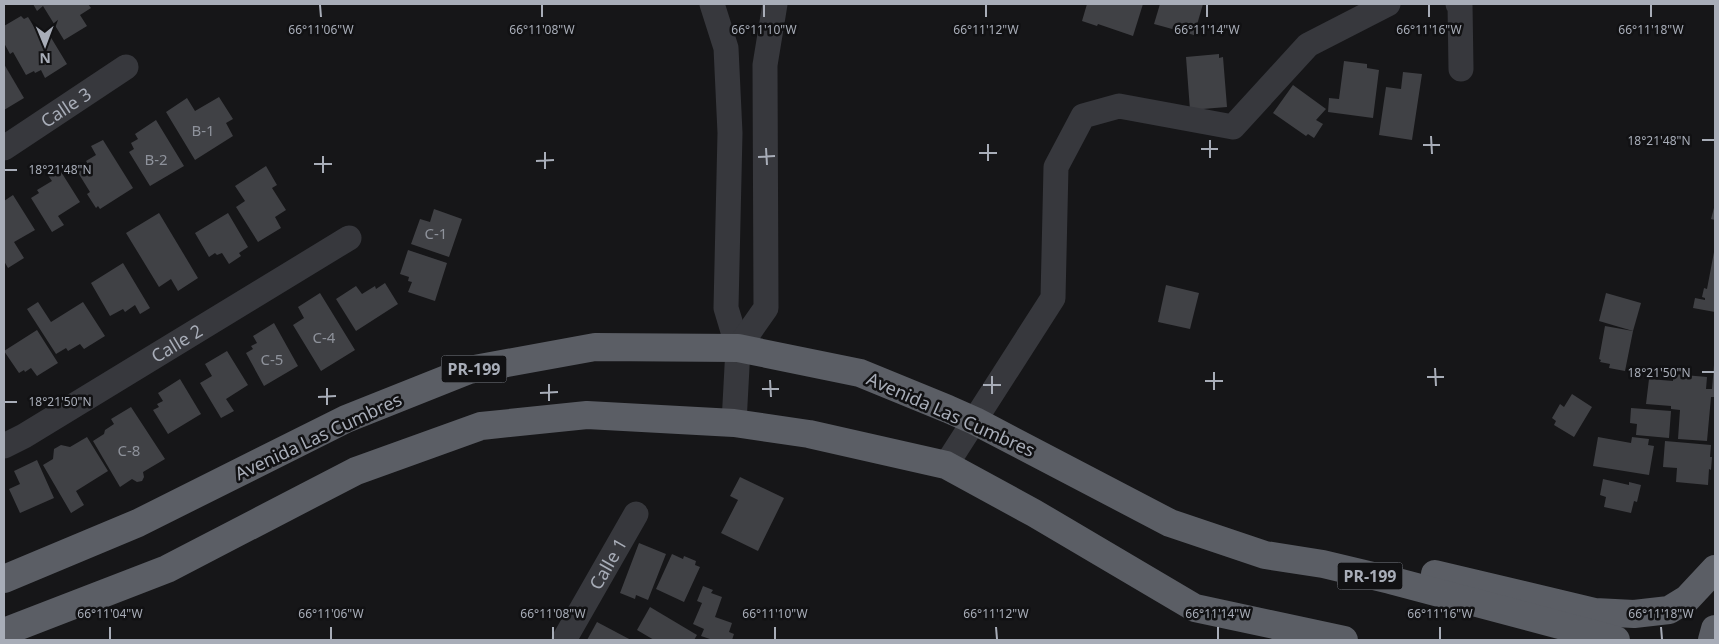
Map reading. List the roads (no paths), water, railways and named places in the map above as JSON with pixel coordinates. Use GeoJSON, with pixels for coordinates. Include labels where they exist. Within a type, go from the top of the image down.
{"type":"FeatureCollection","features":[{"type":"Feature","properties":{"kind":"highway","name":"Avenida Las Cumbres"},"geometry":{"type":"LineString","coordinates":[[4,579],[138,523],[346,419],[469,370],[594,347],[738,348],[860,372],[974,421],[1170,523],[1265,555],[1323,564],[1390,580],[1616,640]]}},
{"type":"Feature","properties":{"kind":"highway"},"geometry":{"type":"LineString","coordinates":[[4,632],[167,568],[356,471],[481,426],[587,415],[734,423],[809,434],[946,465],[1034,513],[1195,608],[1344,640]]}},
{"type":"Feature","properties":{"kind":"highway"},"geometry":{"type":"LineString","coordinates":[[1323,564],[1438,574],[1595,612],[1634,614],[1669,610],[1687,599],[1715,569]]}},
{"type":"Feature","properties":{"kind":"highway"},"geometry":{"type":"LineString","coordinates":[[1240,618],[1306,640]]}},
{"type":"Feature","properties":{"kind":"highway"},"geometry":{"type":"LineString","coordinates":[[1712,640],[1715,628]]}},
{"type":"Feature","properties":{"kind":"street"},"geometry":{"type":"LineString","coordinates":[[712,4],[726,48],[730,133],[726,308],[738,348],[734,423]]}},
{"type":"Feature","properties":{"kind":"street"},"geometry":{"type":"LineString","coordinates":[[738,348],[766,308],[765,65],[775,4]]}},
{"type":"Feature","properties":{"kind":"street"},"geometry":{"type":"LineString","coordinates":[[946,465],[1053,298],[1056,167],[1083,116],[1119,106],[1233,127],[1308,45],[1388,4]]}},
{"type":"Feature","properties":{"kind":"street"},"geometry":{"type":"LineString","coordinates":[[1458,4],[1460,4],[1461,70]]}},
{"type":"Feature","properties":{"kind":"street","name":"Calle 3"},"geometry":{"type":"LineString","coordinates":[[4,148],[126,67]]}},
{"type":"Feature","properties":{"kind":"street","name":"Calle 2"},"geometry":{"type":"LineString","coordinates":[[4,446],[24,436],[349,238]]}},
{"type":"Feature","properties":{"kind":"street","name":"Calle 1"},"geometry":{"type":"LineString","coordinates":[[564,640],[636,514]]}}]}
